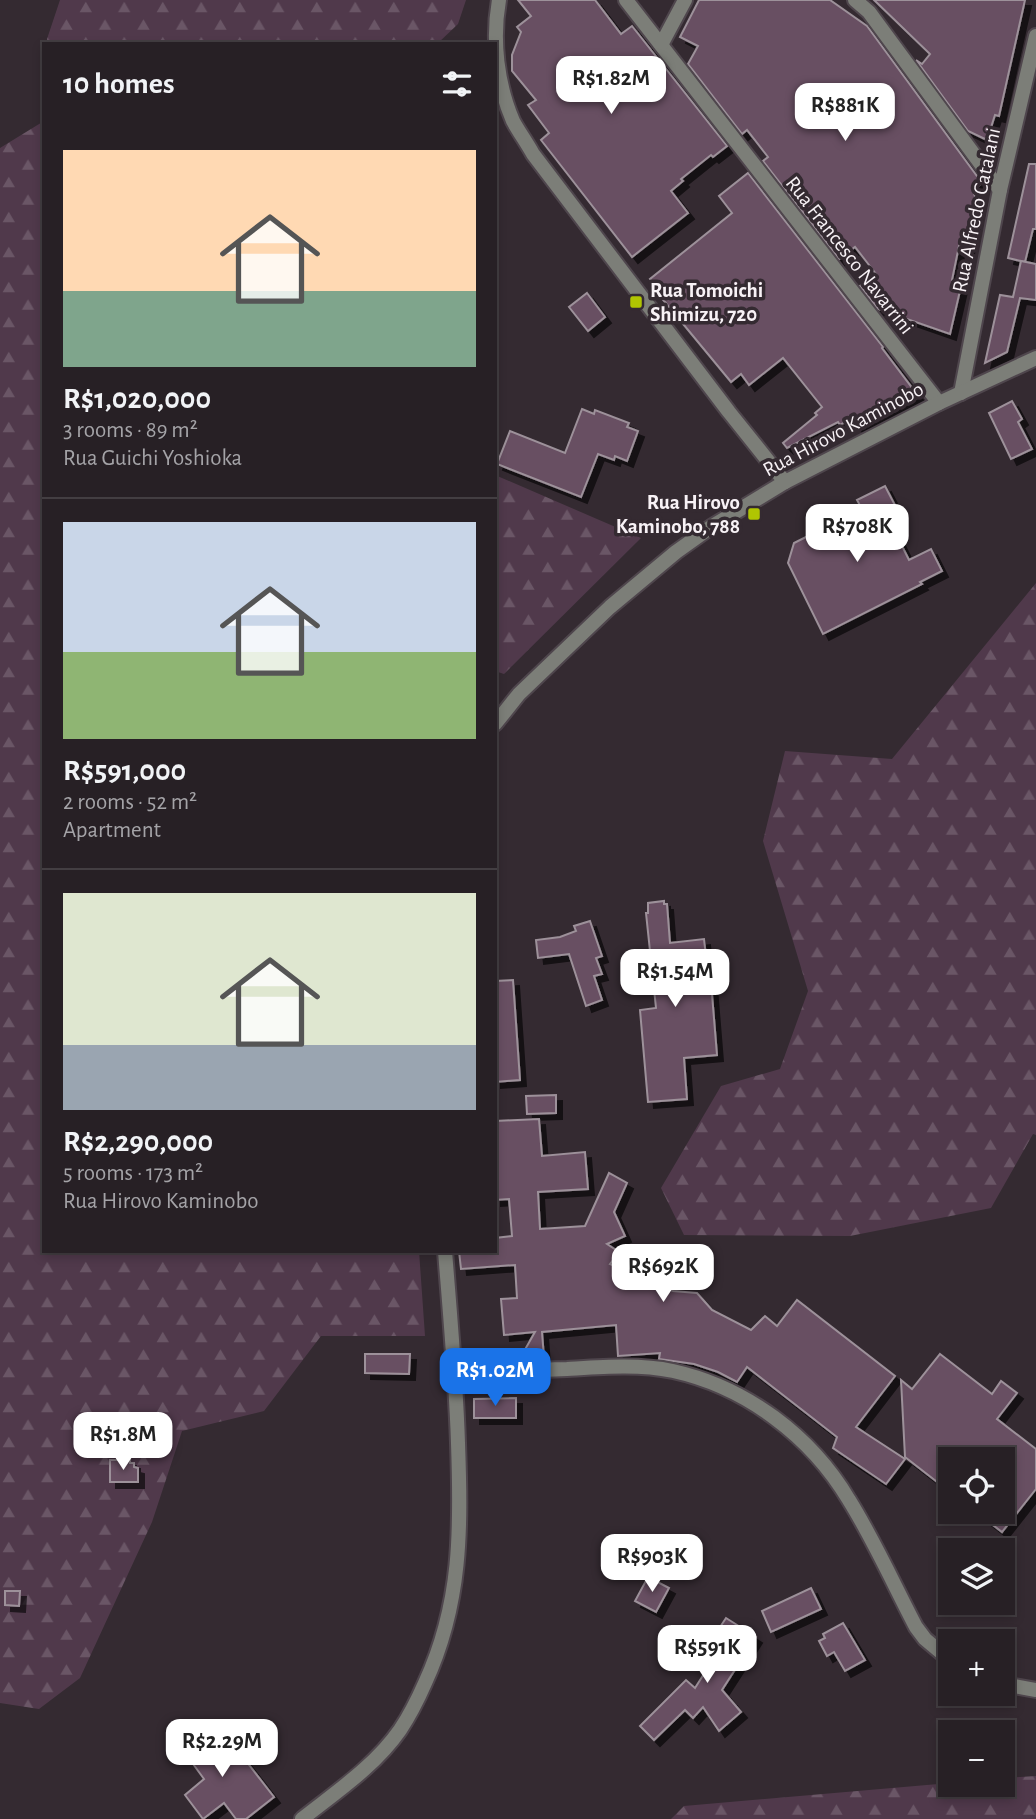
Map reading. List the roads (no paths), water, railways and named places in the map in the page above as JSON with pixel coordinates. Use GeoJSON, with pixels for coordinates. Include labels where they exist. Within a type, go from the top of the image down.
{"type":"FeatureCollection","features":[{"type":"Feature","properties":{"kind":"street"},"geometry":{"type":"LineString","coordinates":[[496,42],[499,0]]}},
{"type":"Feature","properties":{"kind":"street","name":"Rua Francesco Navarrini"},"geometry":{"type":"LineString","coordinates":[[626,0],[939,403]]}},
{"type":"Feature","properties":{"kind":"street"},"geometry":{"type":"LineString","coordinates":[[661,45],[685,0]]}},
{"type":"Feature","properties":{"kind":"street"},"geometry":{"type":"LineString","coordinates":[[855,0],[869,12],[1000,190]]}},
{"type":"Feature","properties":{"kind":"street","name":"Rua Alfredo Catalani"},"geometry":{"type":"LineString","coordinates":[[961,393],[1000,190],[1036,36]]}},
{"type":"Feature","properties":{"kind":"street"},"geometry":{"type":"LineString","coordinates":[[497,54],[500,78],[513,121],[533,155],[785,482]]}},
{"type":"Feature","properties":{"kind":"street","name":"Rua Hirovo Kaminobo"},"geometry":{"type":"LineString","coordinates":[[497,722],[519,694],[610,607],[711,527],[785,482],[939,403],[1036,358]]}},
{"type":"Feature","properties":{"kind":"street"},"geometry":{"type":"LineString","coordinates":[[302,1819],[383,1752],[400,1730],[433,1667],[452,1603],[460,1517],[456,1374],[445,1253]]}},
{"type":"Feature","properties":{"kind":"street"},"geometry":{"type":"LineString","coordinates":[[456,1374],[616,1366],[672,1371],[731,1391],[781,1423],[825,1466],[848,1499],[916,1627],[938,1650]]}},
{"type":"Feature","properties":{"kind":"street"},"geometry":{"type":"LineString","coordinates":[[1015,1686],[1036,1690]]}},
{"type":"Feature","properties":{"kind":"place","name":"Rua Tomoichi Shimizu, 720"},"geometry":{"type":"Point","coordinates":[636,302]}},
{"type":"Feature","properties":{"kind":"place","name":"Rua Hirovo Kaminobo, 788"},"geometry":{"type":"Point","coordinates":[754,514]}}]}
